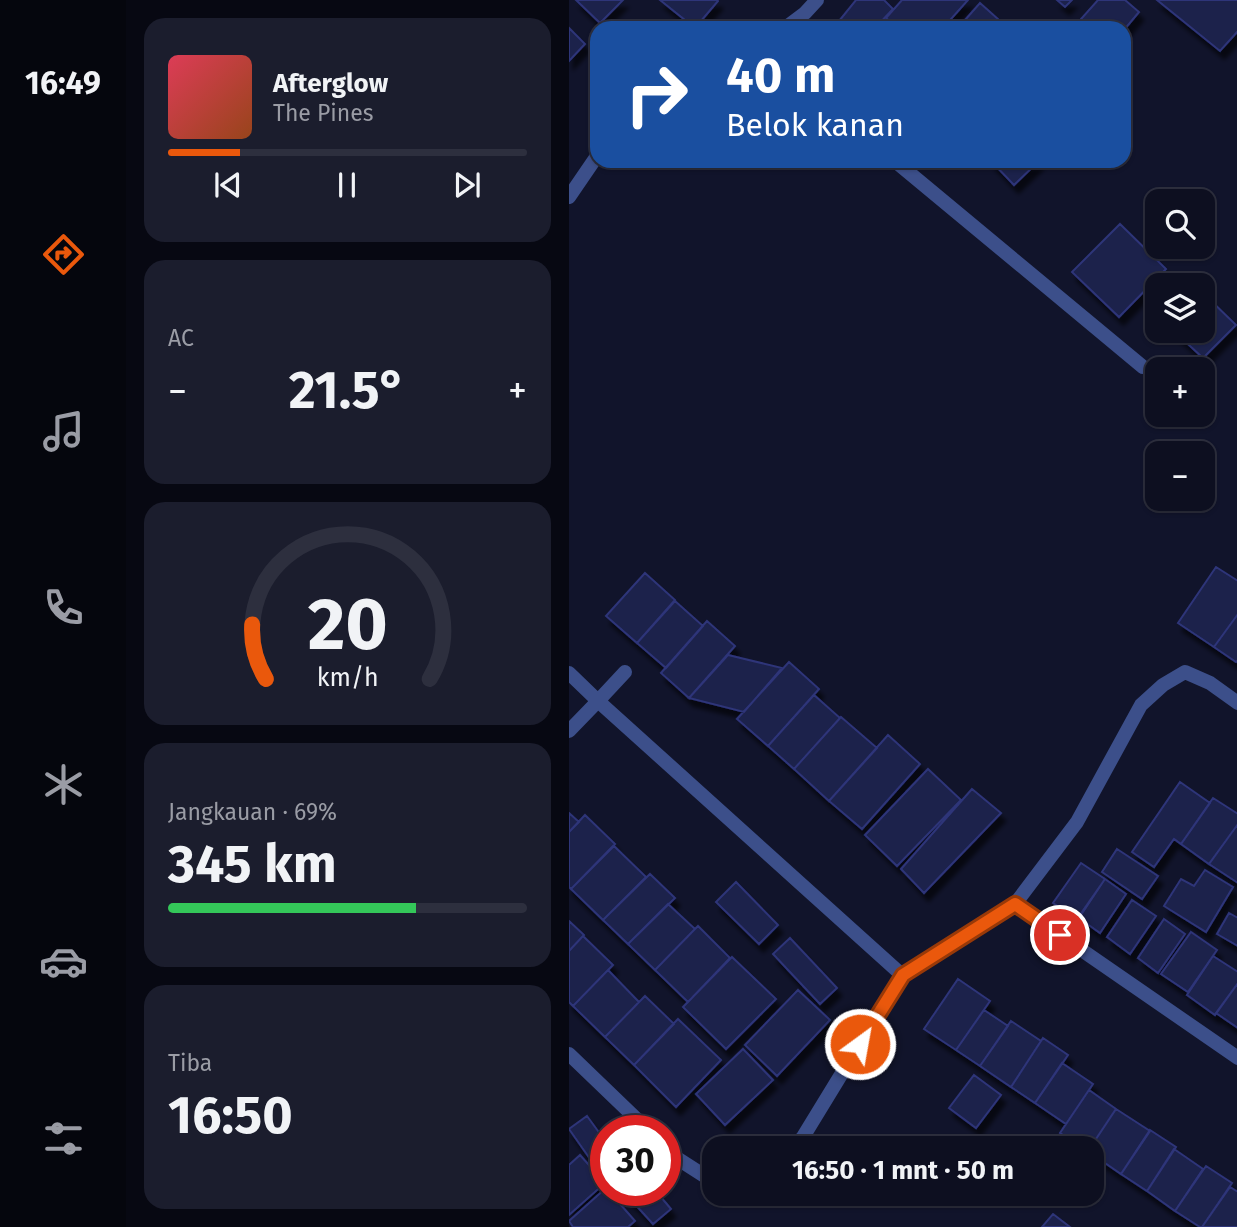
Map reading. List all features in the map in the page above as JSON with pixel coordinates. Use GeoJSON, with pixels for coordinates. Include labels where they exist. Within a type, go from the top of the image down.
{"type":"FeatureCollection","features":[{"type":"Feature","properties":{"kind":"street"},"geometry":{"type":"LineString","coordinates":[[794,21],[817,0]]}},
{"type":"Feature","properties":{"kind":"street"},"geometry":{"type":"LineString","coordinates":[[569,197],[590,166]]}},
{"type":"Feature","properties":{"kind":"street"},"geometry":{"type":"LineString","coordinates":[[903,168],[1143,367]]}},
{"type":"Feature","properties":{"kind":"street"},"geometry":{"type":"LineString","coordinates":[[569,731],[625,672]]}},
{"type":"Feature","properties":{"kind":"street"},"geometry":{"type":"LineString","coordinates":[[804,1136],[903,975],[1015,904],[1077,822],[1141,705],[1185,672],[1209,683],[1237,702]]}},
{"type":"Feature","properties":{"kind":"street"},"geometry":{"type":"LineString","coordinates":[[569,673],[903,975]]}},
{"type":"Feature","properties":{"kind":"street"},"geometry":{"type":"LineString","coordinates":[[1015,904],[1237,1058]]}},
{"type":"Feature","properties":{"kind":"street"},"geometry":{"type":"LineString","coordinates":[[569,1054],[632,1115]]}},
{"type":"Feature","properties":{"kind":"street"},"geometry":{"type":"LineString","coordinates":[[681,1161],[702,1174]]}},
{"type":"Feature","properties":{"kind":"building"},"geometry":{"type":"Polygon","coordinates":[[[576,0],[623,0],[602,21],[598,21],[576,0]]]}},
{"type":"Feature","properties":{"kind":"building"},"geometry":{"type":"Polygon","coordinates":[[[660,0],[718,1],[701,21],[686,21],[660,0]]]}},
{"type":"Feature","properties":{"kind":"building"},"geometry":{"type":"Polygon","coordinates":[[[856,0],[884,0],[893,9],[882,21],[839,21],[856,0]]]}},
{"type":"Feature","properties":{"kind":"building"},"geometry":{"type":"Polygon","coordinates":[[[902,0],[968,0],[949,21],[890,21],[886,18],[902,0]]]}},
{"type":"Feature","properties":{"kind":"building"},"geometry":{"type":"Polygon","coordinates":[[[1057,0],[1072,0],[1065,7],[1057,0]]]}},
{"type":"Feature","properties":{"kind":"building"},"geometry":{"type":"Polygon","coordinates":[[[1098,0],[1125,0],[1139,12],[1131,22],[1079,21],[1098,0]]]}},
{"type":"Feature","properties":{"kind":"building"},"geometry":{"type":"Polygon","coordinates":[[[1157,0],[1238,0],[1238,31],[1220,51],[1157,0]]]}},
{"type":"Feature","properties":{"kind":"building"},"geometry":{"type":"Polygon","coordinates":[[[980,3],[1000,21],[964,21],[980,3]]]}},
{"type":"Feature","properties":{"kind":"building"},"geometry":{"type":"Polygon","coordinates":[[[569,28],[585,44],[569,61],[569,28]]]}},
{"type":"Feature","properties":{"kind":"building"},"geometry":{"type":"Polygon","coordinates":[[[998,168],[1032,168],[1014,185],[998,168]]]}},
{"type":"Feature","properties":{"kind":"building"},"geometry":{"type":"Polygon","coordinates":[[[1120,224],[1145,248],[1145,259],[1156,259],[1166,269],[1162,273],[1145,273],[1145,290],[1119,317],[1072,272],[1120,224]]]}},
{"type":"Feature","properties":{"kind":"building"},"geometry":{"type":"Polygon","coordinates":[[[1215,305],[1236,325],[1202,357],[1187,343],[1215,343],[1215,305]]]}},
{"type":"Feature","properties":{"kind":"building"},"geometry":{"type":"Polygon","coordinates":[[[1216,567],[1238,581],[1238,614],[1214,647],[1178,623],[1216,567]]]}},
{"type":"Feature","properties":{"kind":"building"},"geometry":{"type":"Polygon","coordinates":[[[645,573],[675,600],[637,643],[606,616],[645,573]]]}},
{"type":"Feature","properties":{"kind":"building"},"geometry":{"type":"Polygon","coordinates":[[[675,601],[703,626],[666,668],[637,643],[675,601]]]}},
{"type":"Feature","properties":{"kind":"building"},"geometry":{"type":"Polygon","coordinates":[[[1238,614],[1238,660],[1236,662],[1214,647],[1238,614]]]}},
{"type":"Feature","properties":{"kind":"building"},"geometry":{"type":"Polygon","coordinates":[[[707,621],[735,646],[689,698],[661,673],[707,621]]]}},
{"type":"Feature","properties":{"kind":"building"},"geometry":{"type":"Polygon","coordinates":[[[728,655],[782,668],[744,712],[689,698],[728,655]]]}},
{"type":"Feature","properties":{"kind":"building"},"geometry":{"type":"Polygon","coordinates":[[[789,662],[819,689],[768,746],[737,719],[789,662]]]}},
{"type":"Feature","properties":{"kind":"building"},"geometry":{"type":"Polygon","coordinates":[[[814,695],[840,718],[794,769],[768,746],[814,695]]]}},
{"type":"Feature","properties":{"kind":"building"},"geometry":{"type":"Polygon","coordinates":[[[841,717],[877,748],[829,801],[794,769],[841,717]]]}},
{"type":"Feature","properties":{"kind":"building"},"geometry":{"type":"Polygon","coordinates":[[[888,735],[920,764],[862,829],[829,801],[888,735]]]}},
{"type":"Feature","properties":{"kind":"building"},"geometry":{"type":"Polygon","coordinates":[[[928,769],[961,800],[897,866],[865,835],[928,769]]]}},
{"type":"Feature","properties":{"kind":"building"},"geometry":{"type":"Polygon","coordinates":[[[1180,782],[1210,803],[1181,844],[1174,839],[1154,867],[1132,852],[1180,782]]]}},
{"type":"Feature","properties":{"kind":"building"},"geometry":{"type":"Polygon","coordinates":[[[972,789],[1001,813],[924,893],[901,869],[972,789]]]}},
{"type":"Feature","properties":{"kind":"building"},"geometry":{"type":"Polygon","coordinates":[[[1213,798],[1238,814],[1238,824],[1209,864],[1181,844],[1213,798]]]}},
{"type":"Feature","properties":{"kind":"building"},"geometry":{"type":"Polygon","coordinates":[[[569,813],[579,822],[569,832],[569,813]]]}},
{"type":"Feature","properties":{"kind":"building"},"geometry":{"type":"Polygon","coordinates":[[[585,815],[615,844],[571,889],[569,832],[585,815]]]}},
{"type":"Feature","properties":{"kind":"building"},"geometry":{"type":"Polygon","coordinates":[[[1238,824],[1238,883],[1209,864],[1238,824]]]}},
{"type":"Feature","properties":{"kind":"building"},"geometry":{"type":"Polygon","coordinates":[[[614,846],[646,877],[603,920],[571,889],[614,846]]]}},
{"type":"Feature","properties":{"kind":"building"},"geometry":{"type":"Polygon","coordinates":[[[1117,849],[1158,876],[1142,899],[1102,872],[1117,849]]]}},
{"type":"Feature","properties":{"kind":"building"},"geometry":{"type":"Polygon","coordinates":[[[1081,863],[1105,879],[1077,919],[1053,903],[1081,863]]]}},
{"type":"Feature","properties":{"kind":"building"},"geometry":{"type":"Polygon","coordinates":[[[1205,870],[1233,887],[1206,932],[1164,906],[1181,879],[1194,886],[1205,870]]]}},
{"type":"Feature","properties":{"kind":"building"},"geometry":{"type":"Polygon","coordinates":[[[650,874],[675,898],[628,944],[603,920],[650,874]]]}},
{"type":"Feature","properties":{"kind":"building"},"geometry":{"type":"Polygon","coordinates":[[[1105,879],[1126,894],[1100,933],[1079,918],[1105,879]]]}},
{"type":"Feature","properties":{"kind":"building"},"geometry":{"type":"Polygon","coordinates":[[[736,882],[778,925],[759,944],[716,902],[736,882]]]}},
{"type":"Feature","properties":{"kind":"building"},"geometry":{"type":"Polygon","coordinates":[[[1132,900],[1156,916],[1130,954],[1107,937],[1132,900]]]}},
{"type":"Feature","properties":{"kind":"building"},"geometry":{"type":"Polygon","coordinates":[[[668,904],[695,929],[655,970],[628,944],[668,904]]]}},
{"type":"Feature","properties":{"kind":"building"},"geometry":{"type":"Polygon","coordinates":[[[1229,913],[1238,918],[1238,946],[1217,934],[1229,913]]]}},
{"type":"Feature","properties":{"kind":"building"},"geometry":{"type":"Polygon","coordinates":[[[1164,919],[1185,934],[1158,973],[1138,958],[1164,919]]]}},
{"type":"Feature","properties":{"kind":"building"},"geometry":{"type":"Polygon","coordinates":[[[569,921],[584,935],[569,951],[569,921]]]}},
{"type":"Feature","properties":{"kind":"building"},"geometry":{"type":"Polygon","coordinates":[[[698,926],[730,958],[688,1002],[655,970],[698,926]]]}},
{"type":"Feature","properties":{"kind":"building"},"geometry":{"type":"Polygon","coordinates":[[[1191,932],[1217,950],[1188,992],[1161,974],[1191,932]]]}},
{"type":"Feature","properties":{"kind":"building"},"geometry":{"type":"Polygon","coordinates":[[[583,936],[613,965],[573,1006],[569,1002],[569,951],[583,936]]]}},
{"type":"Feature","properties":{"kind":"building"},"geometry":{"type":"Polygon","coordinates":[[[790,938],[837,988],[820,1004],[773,954],[790,938]]]}},
{"type":"Feature","properties":{"kind":"building"},"geometry":{"type":"Polygon","coordinates":[[[1213,956],[1238,972],[1238,983],[1215,1015],[1187,995],[1213,956]]]}},
{"type":"Feature","properties":{"kind":"building"},"geometry":{"type":"Polygon","coordinates":[[[732,957],[776,999],[726,1049],[683,1007],[732,957]]]}},
{"type":"Feature","properties":{"kind":"building"},"geometry":{"type":"Polygon","coordinates":[[[608,970],[639,1002],[605,1037],[573,1006],[608,970]]]}},
{"type":"Feature","properties":{"kind":"building"},"geometry":{"type":"Polygon","coordinates":[[[958,979],[990,1001],[956,1050],[924,1029],[958,979]]]}},
{"type":"Feature","properties":{"kind":"building"},"geometry":{"type":"Polygon","coordinates":[[[1238,983],[1238,1028],[1216,1013],[1238,983]]]}},
{"type":"Feature","properties":{"kind":"building"},"geometry":{"type":"Polygon","coordinates":[[[798,990],[830,1020],[777,1076],[745,1045],[798,990]]]}},
{"type":"Feature","properties":{"kind":"building"},"geometry":{"type":"Polygon","coordinates":[[[645,996],[674,1024],[634,1065],[605,1037],[645,996]]]}},
{"type":"Feature","properties":{"kind":"building"},"geometry":{"type":"Polygon","coordinates":[[[984,1010],[1008,1026],[980,1066],[956,1050],[984,1010]]]}},
{"type":"Feature","properties":{"kind":"building"},"geometry":{"type":"Polygon","coordinates":[[[678,1019],[721,1060],[676,1107],[634,1065],[678,1019]]]}},
{"type":"Feature","properties":{"kind":"building"},"geometry":{"type":"Polygon","coordinates":[[[1011,1021],[1041,1041],[1011,1087],[980,1066],[1011,1021]]]}},
{"type":"Feature","properties":{"kind":"building"},"geometry":{"type":"Polygon","coordinates":[[[1043,1038],[1068,1055],[1035,1103],[1011,1087],[1043,1038]]]}},
{"type":"Feature","properties":{"kind":"building"},"geometry":{"type":"Polygon","coordinates":[[[743,1049],[773,1080],[725,1125],[696,1094],[743,1049]]]}},
{"type":"Feature","properties":{"kind":"building"},"geometry":{"type":"Polygon","coordinates":[[[1062,1063],[1093,1084],[1066,1124],[1035,1103],[1062,1063]]]}},
{"type":"Feature","properties":{"kind":"building"},"geometry":{"type":"Polygon","coordinates":[[[974,1075],[1001,1095],[976,1128],[949,1108],[974,1075]]]}},
{"type":"Feature","properties":{"kind":"building"},"geometry":{"type":"Polygon","coordinates":[[[1089,1090],[1116,1109],[1098,1136],[1065,1136],[1060,1133],[1089,1090]]]}},
{"type":"Feature","properties":{"kind":"building"},"geometry":{"type":"Polygon","coordinates":[[[1116,1109],[1150,1131],[1121,1174],[1104,1162],[1104,1136],[1098,1136],[1116,1109]]]}},
{"type":"Feature","properties":{"kind":"building"},"geometry":{"type":"Polygon","coordinates":[[[587,1116],[590,1120],[590,1159],[569,1129],[587,1116]]]}},
{"type":"Feature","properties":{"kind":"building"},"geometry":{"type":"Polygon","coordinates":[[[1150,1130],[1176,1147],[1147,1191],[1121,1174],[1150,1130]]]}},
{"type":"Feature","properties":{"kind":"building"},"geometry":{"type":"Polygon","coordinates":[[[1174,1149],[1203,1169],[1175,1211],[1147,1191],[1174,1149]]]}},
{"type":"Feature","properties":{"kind":"building"},"geometry":{"type":"Polygon","coordinates":[[[580,1155],[590,1166],[590,1196],[569,1215],[569,1165],[580,1155]]]}},
{"type":"Feature","properties":{"kind":"building"},"geometry":{"type":"Polygon","coordinates":[[[1206,1166],[1232,1183],[1200,1227],[1175,1211],[1206,1166]]]}},
{"type":"Feature","properties":{"kind":"building"},"geometry":{"type":"Polygon","coordinates":[[[1230,1187],[1238,1192],[1238,1227],[1202,1227],[1230,1187]]]}},
{"type":"Feature","properties":{"kind":"building"},"geometry":{"type":"Polygon","coordinates":[[[590,1202],[590,1206],[622,1206],[635,1221],[628,1227],[573,1227],[569,1221],[590,1202]]]}},
{"type":"Feature","properties":{"kind":"building"},"geometry":{"type":"Polygon","coordinates":[[[637,1206],[668,1206],[671,1209],[653,1224],[637,1206]]]}},
{"type":"Feature","properties":{"kind":"building"},"geometry":{"type":"Polygon","coordinates":[[[1053,1214],[1070,1227],[1042,1227],[1053,1214]]]}},
{"type":"Feature","properties":{"kind":"route"},"geometry":{"type":"LineString","coordinates":[[860,1044],[903,975],[1015,904],[1060,935]]}}]}
